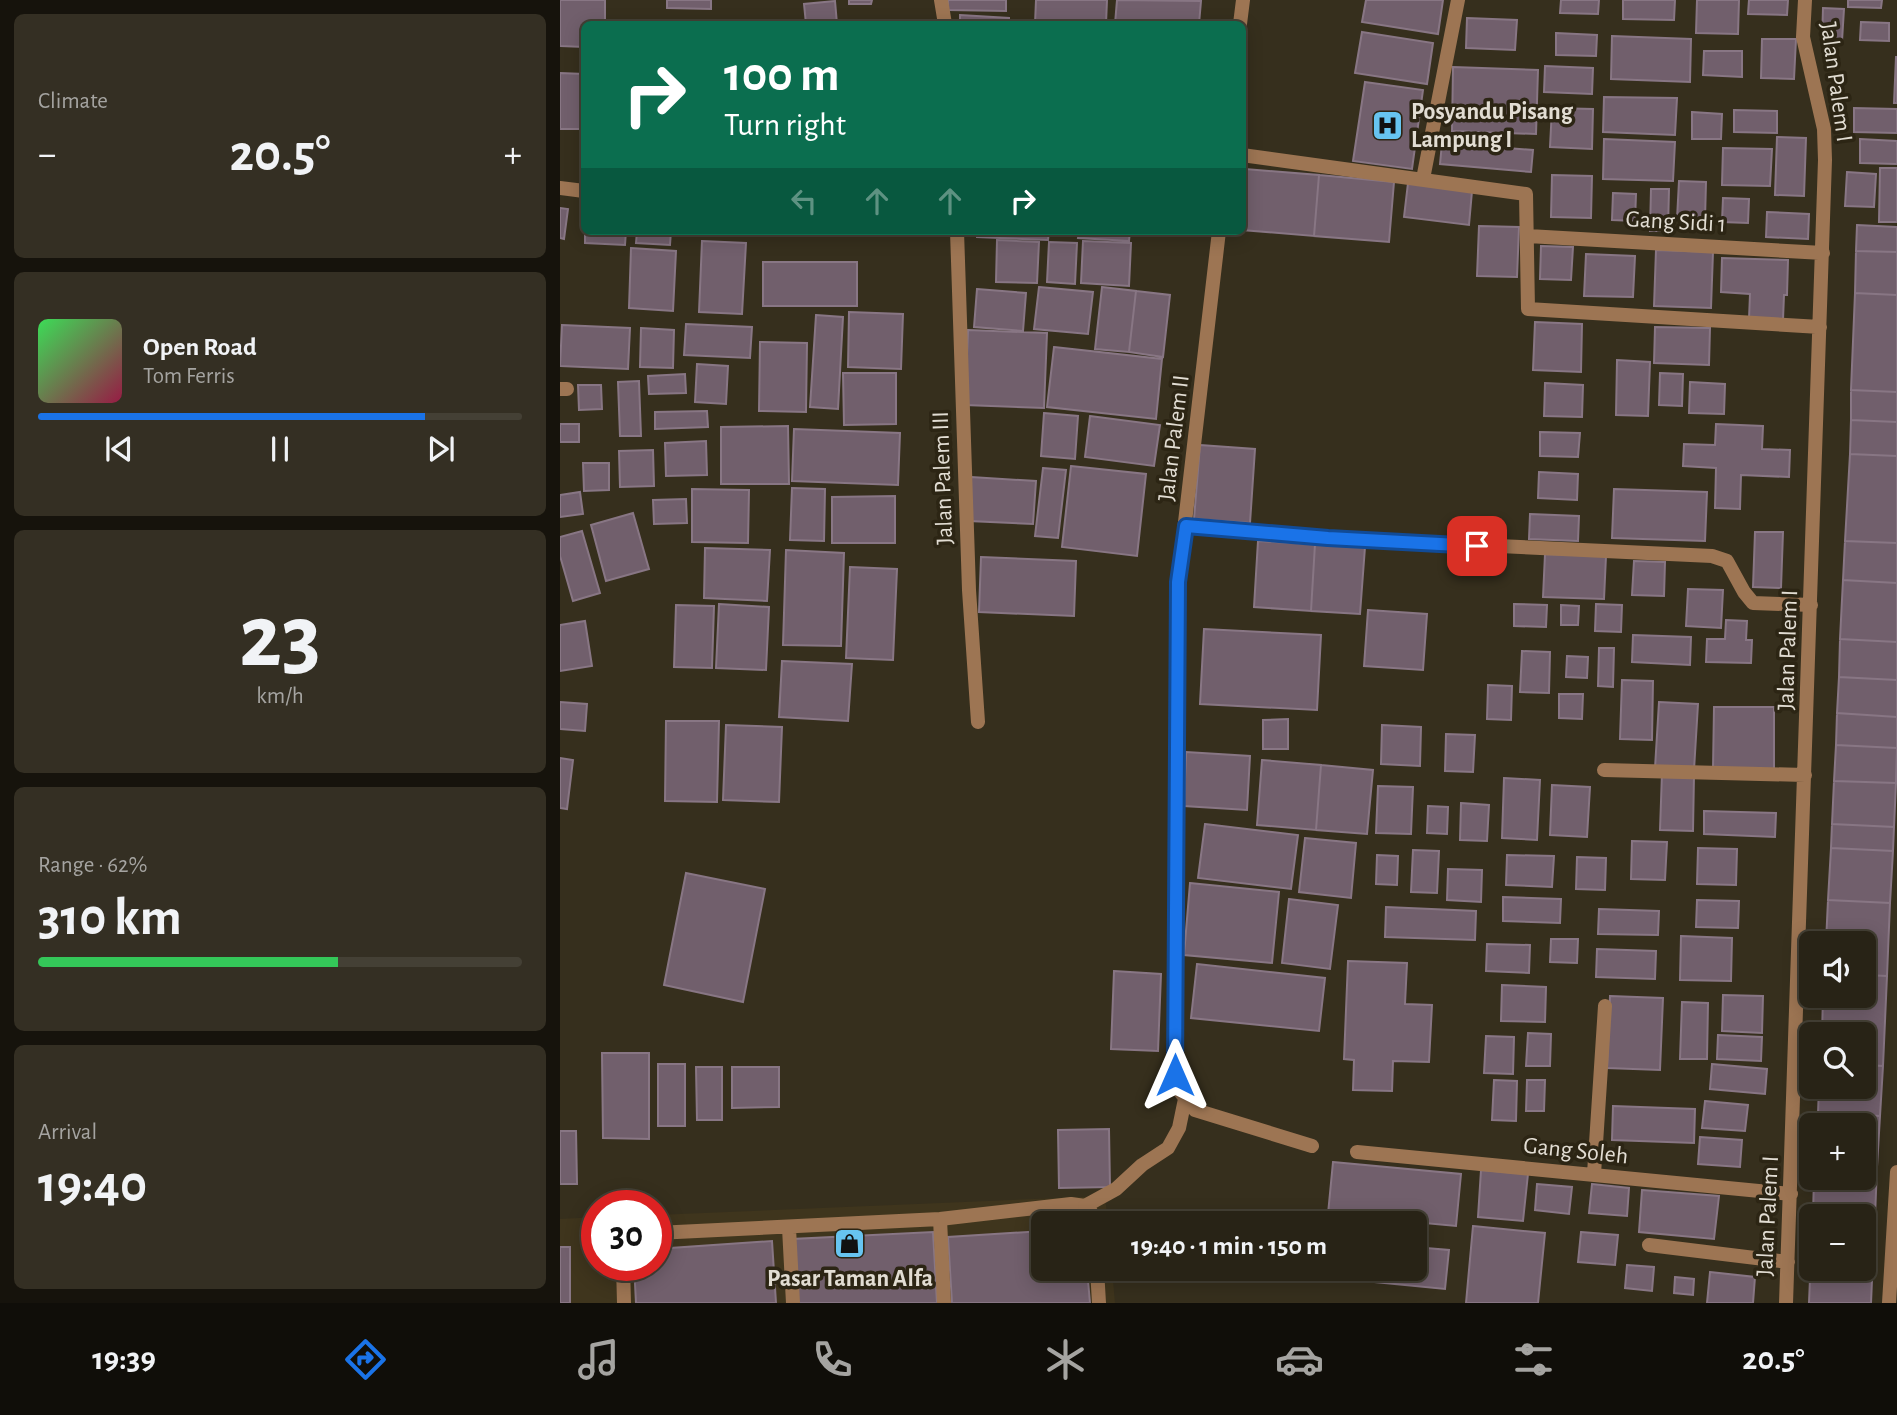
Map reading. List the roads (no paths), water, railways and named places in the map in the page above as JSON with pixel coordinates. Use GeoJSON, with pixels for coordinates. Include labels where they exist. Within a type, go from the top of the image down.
{"type":"FeatureCollection","features":[{"type":"Feature","properties":{"kind":"street"},"geometry":{"type":"LineString","coordinates":[[941,0],[944,21]]}},
{"type":"Feature","properties":{"kind":"street"},"geometry":{"type":"LineString","coordinates":[[1240,21],[1243,0]]}},
{"type":"Feature","properties":{"kind":"street"},"geometry":{"type":"LineString","coordinates":[[1423,179],[1458,0]]}},
{"type":"Feature","properties":{"kind":"street","name":"Jalan Palem I"},"geometry":{"type":"LineString","coordinates":[[1786,1303],[1825,160],[1824,129],[1803,37],[1805,0]]}},
{"type":"Feature","properties":{"kind":"street"},"geometry":{"type":"LineString","coordinates":[[1246,156],[1525,194],[1528,309],[1820,327]]}},
{"type":"Feature","properties":{"kind":"street"},"geometry":{"type":"LineString","coordinates":[[560,188],[581,191]]}},
{"type":"Feature","properties":{"kind":"street","name":"Jalan Palem III"},"geometry":{"type":"LineString","coordinates":[[957,235],[969,590],[978,722]]}},
{"type":"Feature","properties":{"kind":"street","name":"Jalan Palem II"},"geometry":{"type":"LineString","coordinates":[[1185,1099],[1178,1089],[1175,1061],[1178,582],[1219,235]]}},
{"type":"Feature","properties":{"kind":"street","name":"Gang Sidi 1"},"geometry":{"type":"LineString","coordinates":[[1528,236],[1823,253]]}},
{"type":"Feature","properties":{"kind":"street"},"geometry":{"type":"LineString","coordinates":[[1186,526],[1328,538],[1712,556],[1727,561],[1744,592],[1754,603],[1811,605]]}},
{"type":"Feature","properties":{"kind":"street"},"geometry":{"type":"LineString","coordinates":[[1604,770],[1805,775]]}},
{"type":"Feature","properties":{"kind":"street"},"geometry":{"type":"LineString","coordinates":[[1594,1174],[1605,1006]]}},
{"type":"Feature","properties":{"kind":"street"},"geometry":{"type":"LineString","coordinates":[[1185,1099],[1195,1110],[1312,1146]]}},
{"type":"Feature","properties":{"kind":"street"},"geometry":{"type":"LineString","coordinates":[[1085,1206],[1116,1189],[1142,1165],[1168,1148],[1179,1128],[1185,1099]]}},
{"type":"Feature","properties":{"kind":"street","name":"Gang Soleh"},"geometry":{"type":"LineString","coordinates":[[1357,1152],[1791,1194]]}},
{"type":"Feature","properties":{"kind":"street"},"geometry":{"type":"LineString","coordinates":[[1889,1303],[1897,1172]]}},
{"type":"Feature","properties":{"kind":"street"},"geometry":{"type":"LineString","coordinates":[[672,1232],[940,1219],[1071,1204],[1085,1206],[1090,1211]]}},
{"type":"Feature","properties":{"kind":"street"},"geometry":{"type":"LineString","coordinates":[[940,1219],[944,1303]]}},
{"type":"Feature","properties":{"kind":"street"},"geometry":{"type":"LineString","coordinates":[[789,1227],[793,1303]]}},
{"type":"Feature","properties":{"kind":"street"},"geometry":{"type":"LineString","coordinates":[[1649,1245],[1788,1262]]}},
{"type":"Feature","properties":{"kind":"street"},"geometry":{"type":"LineString","coordinates":[[623,1281],[624,1303]]}},
{"type":"Feature","properties":{"kind":"street"},"geometry":{"type":"LineString","coordinates":[[1097,1281],[1098,1303]]}},
{"type":"Feature","properties":{"kind":"place","name":"Posyandu Pisang Lampung I"},"geometry":{"type":"Point","coordinates":[1388,125]}},
{"type":"Feature","properties":{"kind":"place","name":"Pasar Taman Alfa"},"geometry":{"type":"Point","coordinates":[850,1244]}}]}
